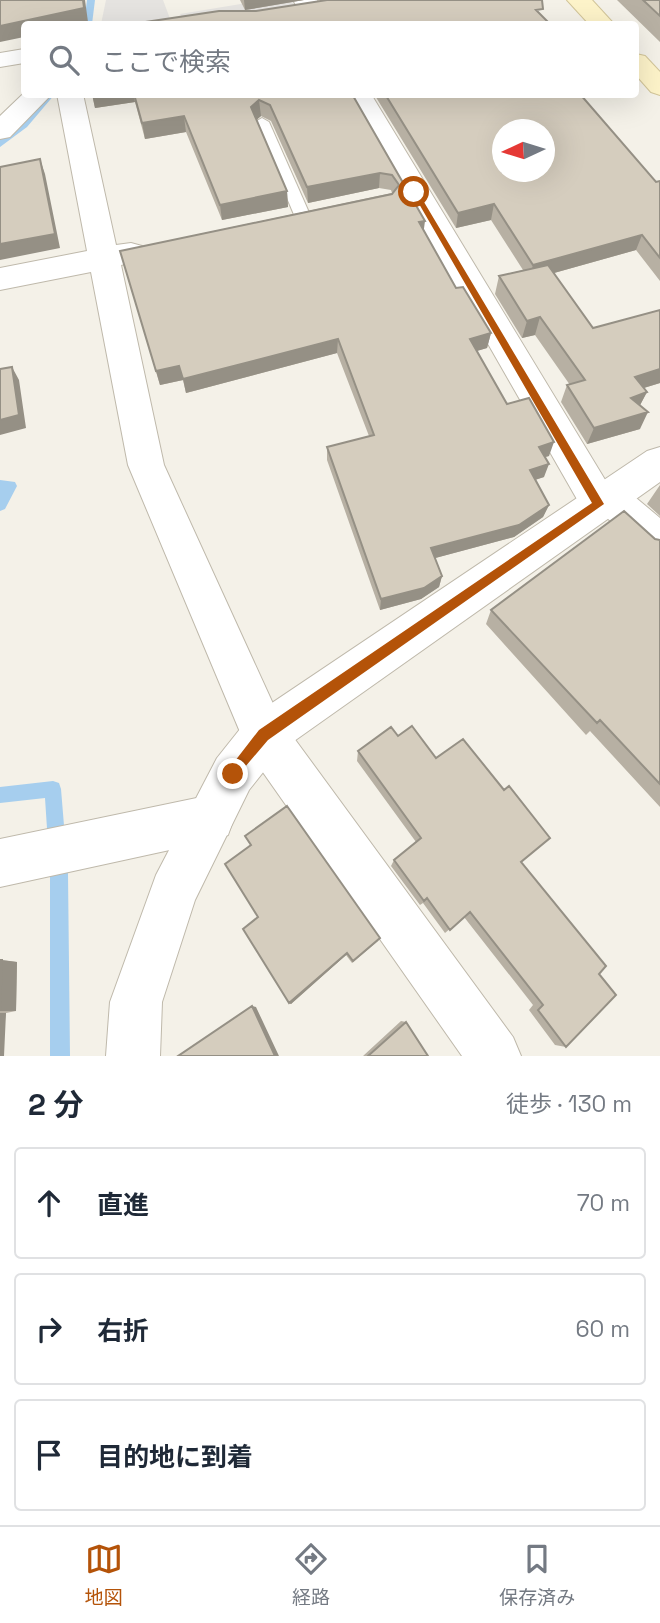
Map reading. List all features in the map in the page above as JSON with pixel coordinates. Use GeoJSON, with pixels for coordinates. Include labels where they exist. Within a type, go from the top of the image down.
{"type":"FeatureCollection","features":[{"type":"Feature","properties":{"kind":"main road"},"geometry":{"type":"LineString","coordinates":[[579,0],[599,21]]}},
{"type":"Feature","properties":{"kind":"main road"},"geometry":{"type":"LineString","coordinates":[[639,65],[660,88]]}},
{"type":"Feature","properties":{"kind":"street"},"geometry":{"type":"LineString","coordinates":[[283,13],[311,11],[336,4]]}},
{"type":"Feature","properties":{"kind":"street"},"geometry":{"type":"LineString","coordinates":[[0,60],[21,56]]}},
{"type":"Feature","properties":{"kind":"street"},"geometry":{"type":"LineString","coordinates":[[0,131],[35,98]]}},
{"type":"Feature","properties":{"kind":"street"},"geometry":{"type":"LineString","coordinates":[[71,98],[106,259],[146,465],[264,735],[494,1056]]}},
{"type":"Feature","properties":{"kind":"street"},"geometry":{"type":"LineString","coordinates":[[360,98],[605,501],[660,541]]}},
{"type":"Feature","properties":{"kind":"street"},"geometry":{"type":"LineString","coordinates":[[0,279],[159,247]]}},
{"type":"Feature","properties":{"kind":"street"},"geometry":{"type":"LineString","coordinates":[[132,1056],[136,1002],[173,892],[233,774],[264,735],[660,462]]}},
{"type":"Feature","properties":{"kind":"street"},"geometry":{"type":"LineString","coordinates":[[0,863],[211,818]]}},
{"type":"Feature","properties":{"kind":"lane"},"geometry":{"type":"LineString","coordinates":[[262,122],[303,217]]}},
{"type":"Feature","properties":{"kind":"shaded area"},"geometry":{"type":"Polygon","coordinates":[[[106,0],[163,0],[171,21],[102,21],[106,0]]]}},
{"type":"Feature","properties":{"kind":"shaded area"},"geometry":{"type":"Polygon","coordinates":[[[265,0],[295,0],[298,6],[205,21],[184,21],[180,14],[265,0]]]}},
{"type":"Feature","properties":{"kind":"building"},"geometry":{"type":"Polygon","coordinates":[[[0,0],[83,0],[84,8],[0,26],[0,0]]]}},
{"type":"Feature","properties":{"kind":"building"},"geometry":{"type":"Polygon","coordinates":[[[327,0],[542,0],[543,9],[536,10],[547,21],[152,21],[219,11],[256,11],[327,0]]]}},
{"type":"Feature","properties":{"kind":"building"},"geometry":{"type":"Polygon","coordinates":[[[643,0],[660,0],[660,16],[643,0]]]}},
{"type":"Feature","properties":{"kind":"building"},"geometry":{"type":"Polygon","coordinates":[[[135,98],[354,98],[425,221],[419,222],[456,288],[463,287],[491,333],[470,339],[507,404],[529,398],[554,442],[539,447],[549,464],[530,470],[549,505],[519,525],[431,548],[442,576],[424,588],[381,599],[327,447],[374,435],[338,339],[183,379],[179,366],[156,371],[120,251],[392,194],[399,185],[392,175],[380,173],[307,187],[270,105],[259,100],[251,107],[287,191],[220,205],[184,116],[142,123],[135,98]]]}},
{"type":"Feature","properties":{"kind":"building"},"geometry":{"type":"Polygon","coordinates":[[[387,98],[583,98],[656,182],[660,181],[660,258],[642,235],[533,265],[494,204],[458,213],[387,98]]]}},
{"type":"Feature","properties":{"kind":"building"},"geometry":{"type":"Polygon","coordinates":[[[40,159],[55,234],[0,244],[0,167],[40,159]]]}},
{"type":"Feature","properties":{"kind":"building"},"geometry":{"type":"Polygon","coordinates":[[[548,265],[593,328],[660,310],[660,369],[635,377],[647,392],[631,398],[648,412],[594,428],[567,385],[585,380],[540,317],[527,321],[499,276],[548,265]]]}},
{"type":"Feature","properties":{"kind":"building"},"geometry":{"type":"Polygon","coordinates":[[[12,367],[19,415],[0,420],[0,369],[12,367]]]}},
{"type":"Feature","properties":{"kind":"building"},"geometry":{"type":"Polygon","coordinates":[[[624,511],[655,539],[660,540],[660,784],[600,720],[597,723],[491,610],[624,511]]]}},
{"type":"Feature","properties":{"kind":"building"},"geometry":{"type":"Polygon","coordinates":[[[412,726],[436,758],[463,739],[504,790],[509,786],[550,838],[521,862],[606,966],[599,974],[616,995],[566,1047],[538,1010],[543,1005],[470,912],[450,930],[427,898],[424,901],[394,860],[421,838],[358,751],[391,727],[398,736],[412,726]]]}},
{"type":"Feature","properties":{"kind":"building"},"geometry":{"type":"Polygon","coordinates":[[[287,806],[380,938],[353,961],[347,953],[289,1003],[243,929],[258,917],[225,864],[251,845],[245,836],[287,806]]]}},
{"type":"Feature","properties":{"kind":"building"},"geometry":{"type":"Polygon","coordinates":[[[0,960],[2,960],[0,1011],[0,960]]]}},
{"type":"Feature","properties":{"kind":"building"},"geometry":{"type":"Polygon","coordinates":[[[252,1006],[275,1056],[178,1056],[252,1006]]]}},
{"type":"Feature","properties":{"kind":"building"},"geometry":{"type":"Polygon","coordinates":[[[406,1022],[428,1056],[368,1056],[406,1022]]]}},
{"type":"Feature","properties":{"kind":"waterway"},"geometry":{"type":"LineString","coordinates":[[88,21],[91,0]]}},
{"type":"Feature","properties":{"kind":"waterway"},"geometry":{"type":"LineString","coordinates":[[0,144],[24,125],[48,98]]}},
{"type":"Feature","properties":{"kind":"waterway"},"geometry":{"type":"LineString","coordinates":[[0,486],[10,486],[0,505]]}},
{"type":"Feature","properties":{"kind":"waterway"},"geometry":{"type":"LineString","coordinates":[[0,795],[53,789],[59,874],[60,1056]]}},
{"type":"Feature","properties":{"kind":"route"},"geometry":{"type":"LineString","coordinates":[[233,774],[264,735],[598,504],[414,192]]}}]}
